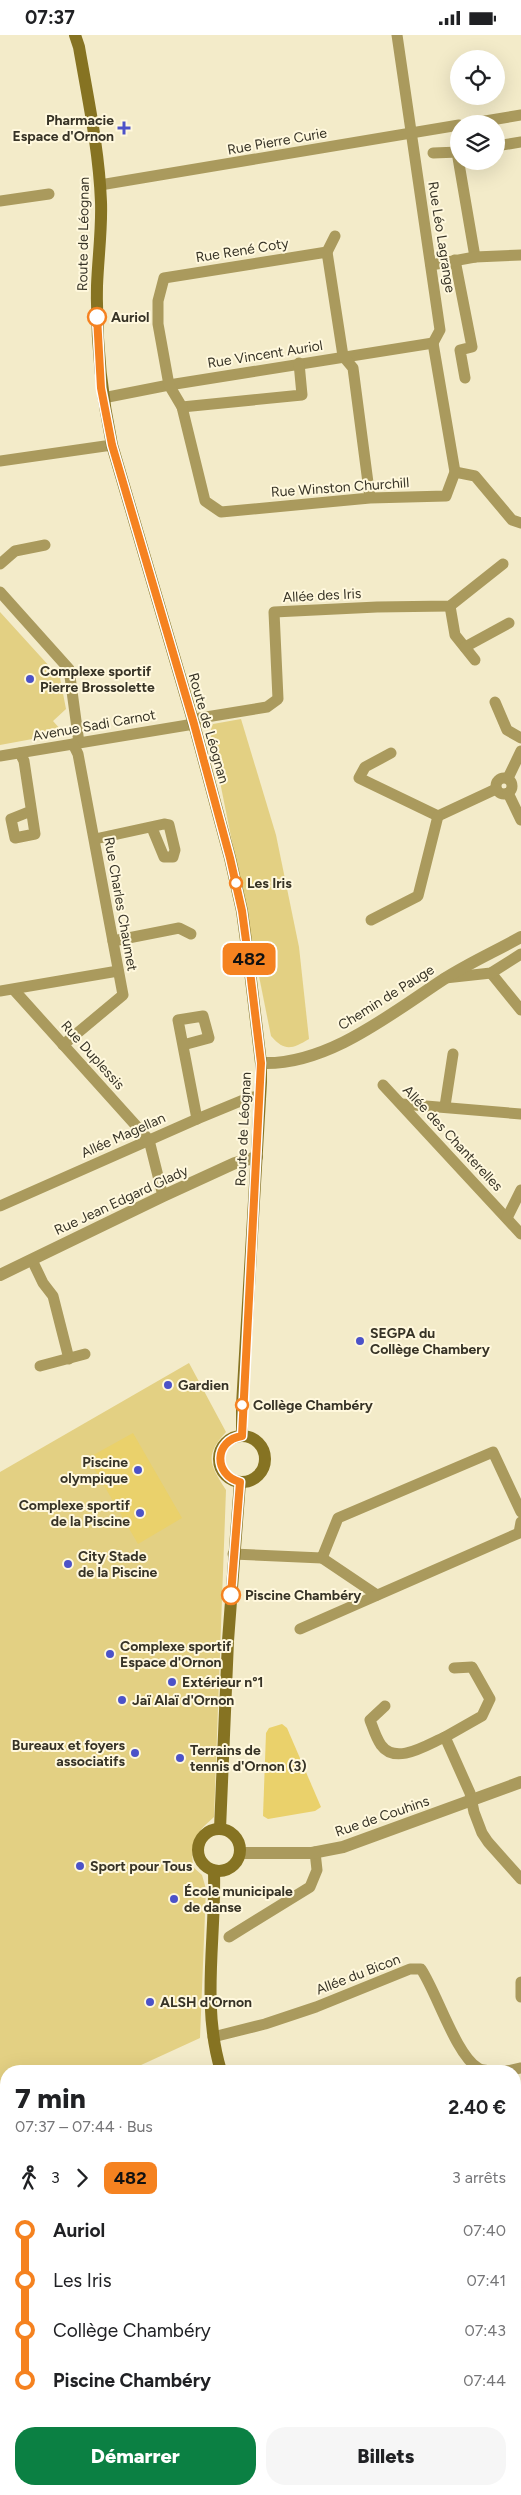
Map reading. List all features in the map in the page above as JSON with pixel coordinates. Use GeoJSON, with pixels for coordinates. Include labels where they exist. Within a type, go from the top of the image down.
{"type":"FeatureCollection","features":[{"type":"Feature","properties":{"kind":"main road","name":"Route de Léognan"},"geometry":{"type":"LineString","coordinates":[[78,36],[98,156],[100,185],[97,324],[103,398],[112,445],[194,724],[242,911],[261,1063],[242,1436]]}},
{"type":"Feature","properties":{"kind":"main road"},"geometry":{"type":"LineString","coordinates":[[242,1436],[256,1441],[262,1446],[266,1460],[260,1474],[247,1482],[240,1482],[226,1476],[222,1470],[219,1456],[225,1444],[236,1437],[242,1436]]}},
{"type":"Feature","properties":{"kind":"main road"},"geometry":{"type":"LineString","coordinates":[[220,1829],[233,1554],[240,1482]]}},
{"type":"Feature","properties":{"kind":"main road"},"geometry":{"type":"LineString","coordinates":[[220,1829],[235,1836],[240,1853],[238,1860],[228,1869],[214,1871],[203,1864],[198,1851],[198,1844],[206,1833],[220,1829]]}},
{"type":"Feature","properties":{"kind":"main road"},"geometry":{"type":"LineString","coordinates":[[214,1871],[210,1997],[214,2037],[220,2065]]}},
{"type":"Feature","properties":{"kind":"street","name":"Rue Léo Lagrange"},"geometry":{"type":"LineString","coordinates":[[397,35],[440,330],[433,343]]}},
{"type":"Feature","properties":{"kind":"street"},"geometry":{"type":"LineString","coordinates":[[505,118],[521,115]]}},
{"type":"Feature","properties":{"kind":"street","name":"Rue Pierre Curie"},"geometry":{"type":"LineString","coordinates":[[100,185],[450,126]]}},
{"type":"Feature","properties":{"kind":"street"},"geometry":{"type":"LineString","coordinates":[[505,145],[521,143]]}},
{"type":"Feature","properties":{"kind":"street"},"geometry":{"type":"LineString","coordinates":[[433,153],[450,152]]}},
{"type":"Feature","properties":{"kind":"street"},"geometry":{"type":"LineString","coordinates":[[461,170],[475,257]]}},
{"type":"Feature","properties":{"kind":"street"},"geometry":{"type":"LineString","coordinates":[[0,201],[49,194]]}},
{"type":"Feature","properties":{"kind":"street"},"geometry":{"type":"LineString","coordinates":[[334,237],[327,252],[343,356],[353,369],[370,498]]}},
{"type":"Feature","properties":{"kind":"street","name":"Rue René Coty"},"geometry":{"type":"LineString","coordinates":[[169,385],[158,324],[158,301],[164,279],[327,252]]}},
{"type":"Feature","properties":{"kind":"street"},"geometry":{"type":"LineString","coordinates":[[430,265],[475,257],[521,255]]}},
{"type":"Feature","properties":{"kind":"street"},"geometry":{"type":"LineString","coordinates":[[455,260],[472,347],[460,350],[465,379]]}},
{"type":"Feature","properties":{"kind":"street"},"geometry":{"type":"LineString","coordinates":[[433,343],[455,472],[474,476],[512,520],[521,523]]}},
{"type":"Feature","properties":{"kind":"street","name":"Rue Vincent Auriol"},"geometry":{"type":"LineString","coordinates":[[103,398],[299,363],[433,343]]}},
{"type":"Feature","properties":{"kind":"street"},"geometry":{"type":"LineString","coordinates":[[182,407],[302,395],[299,363]]}},
{"type":"Feature","properties":{"kind":"street","name":"Rue Winston Churchill"},"geometry":{"type":"LineString","coordinates":[[169,385],[182,407],[205,501],[221,512],[370,498],[446,496],[455,472]]}},
{"type":"Feature","properties":{"kind":"street"},"geometry":{"type":"LineString","coordinates":[[0,461],[112,445]]}},
{"type":"Feature","properties":{"kind":"street"},"geometry":{"type":"LineString","coordinates":[[0,564],[15,551],[45,545]]}},
{"type":"Feature","properties":{"kind":"street"},"geometry":{"type":"LineString","coordinates":[[475,660],[455,635],[450,606],[503,564]]}},
{"type":"Feature","properties":{"kind":"street","name":"Rue Charles Chaumet"},"geometry":{"type":"LineString","coordinates":[[0,592],[69,669],[76,743],[123,995],[63,1045]]}},
{"type":"Feature","properties":{"kind":"street","name":"Allée des Iris"},"geometry":{"type":"LineString","coordinates":[[194,724],[200,718],[267,707],[278,699],[274,613],[377,607],[450,606]]}},
{"type":"Feature","properties":{"kind":"street"},"geometry":{"type":"LineString","coordinates":[[465,647],[510,623]]}},
{"type":"Feature","properties":{"kind":"street"},"geometry":{"type":"LineString","coordinates":[[495,702],[507,730],[521,738]]}},
{"type":"Feature","properties":{"kind":"street","name":"Avenue Sadi Carnot"},"geometry":{"type":"LineString","coordinates":[[0,756],[194,724]]}},
{"type":"Feature","properties":{"kind":"street"},"geometry":{"type":"LineString","coordinates":[[508,778],[521,751]]}},
{"type":"Feature","properties":{"kind":"street"},"geometry":{"type":"LineString","coordinates":[[20,753],[24,761],[31,811]]}},
{"type":"Feature","properties":{"kind":"street"},"geometry":{"type":"LineString","coordinates":[[391,753],[365,767],[360,778],[438,816]]}},
{"type":"Feature","properties":{"kind":"street"},"geometry":{"type":"LineString","coordinates":[[496,789],[498,779],[508,778]]}},
{"type":"Feature","properties":{"kind":"street"},"geometry":{"type":"LineString","coordinates":[[496,789],[499,793],[508,793],[512,789],[512,783],[508,778]]}},
{"type":"Feature","properties":{"kind":"street"},"geometry":{"type":"LineString","coordinates":[[438,816],[496,789]]}},
{"type":"Feature","properties":{"kind":"street"},"geometry":{"type":"LineString","coordinates":[[508,793],[521,820]]}},
{"type":"Feature","properties":{"kind":"street"},"geometry":{"type":"LineString","coordinates":[[371,920],[418,896],[438,816]]}},
{"type":"Feature","properties":{"kind":"street"},"geometry":{"type":"LineString","coordinates":[[95,839],[152,827]]}},
{"type":"Feature","properties":{"kind":"street"},"geometry":{"type":"LineString","coordinates":[[113,941],[179,928],[191,934]]}},
{"type":"Feature","properties":{"kind":"street","name":"Chemin de Pauge"},"geometry":{"type":"LineString","coordinates":[[261,1063],[290,1060],[326,1050],[398,1011],[446,978],[521,937]]}},
{"type":"Feature","properties":{"kind":"street"},"geometry":{"type":"LineString","coordinates":[[446,978],[490,973],[521,953]]}},
{"type":"Feature","properties":{"kind":"street"},"geometry":{"type":"LineString","coordinates":[[0,991],[118,971]]}},
{"type":"Feature","properties":{"kind":"street"},"geometry":{"type":"LineString","coordinates":[[490,973],[521,1010]]}},
{"type":"Feature","properties":{"kind":"street","name":"Rue Duplessis"},"geometry":{"type":"LineString","coordinates":[[14,990],[149,1140]]}},
{"type":"Feature","properties":{"kind":"street"},"geometry":{"type":"LineString","coordinates":[[182,1045],[197,1119]]}},
{"type":"Feature","properties":{"kind":"street"},"geometry":{"type":"LineString","coordinates":[[445,1106],[453,1054]]}},
{"type":"Feature","properties":{"kind":"street","name":"Allée des Chanterelles"},"geometry":{"type":"LineString","coordinates":[[383,1085],[521,1234]]}},
{"type":"Feature","properties":{"kind":"street","name":"Allée Magellan"},"geometry":{"type":"LineString","coordinates":[[0,1206],[197,1119],[248,1098],[260,1096]]}},
{"type":"Feature","properties":{"kind":"street"},"geometry":{"type":"LineString","coordinates":[[402,1104],[445,1106],[521,1114]]}},
{"type":"Feature","properties":{"kind":"street"},"geometry":{"type":"LineString","coordinates":[[149,1140],[163,1196]]}},
{"type":"Feature","properties":{"kind":"street","name":"Rue Jean Edgard Glady"},"geometry":{"type":"LineString","coordinates":[[0,1275],[163,1196],[235,1163],[256,1157]]}},
{"type":"Feature","properties":{"kind":"street"},"geometry":{"type":"LineString","coordinates":[[507,1218],[521,1190]]}},
{"type":"Feature","properties":{"kind":"street"},"geometry":{"type":"LineString","coordinates":[[32,1260],[43,1283],[53,1297],[69,1359]]}},
{"type":"Feature","properties":{"kind":"street"},"geometry":{"type":"LineString","coordinates":[[40,1366],[85,1354]]}},
{"type":"Feature","properties":{"kind":"street"},"geometry":{"type":"LineString","coordinates":[[322,1558],[338,1518],[493,1452],[521,1513]]}},
{"type":"Feature","properties":{"kind":"street"},"geometry":{"type":"LineString","coordinates":[[300,1629],[519,1533],[521,1521]]}},
{"type":"Feature","properties":{"kind":"street"},"geometry":{"type":"LineString","coordinates":[[233,1554],[322,1558],[378,1595]]}},
{"type":"Feature","properties":{"kind":"street"},"geometry":{"type":"LineString","coordinates":[[385,1706],[370,1720],[382,1747],[390,1752],[402,1755],[445,1737],[482,1716],[490,1699],[472,1667],[454,1668]]}},
{"type":"Feature","properties":{"kind":"street"},"geometry":{"type":"LineString","coordinates":[[445,1737],[472,1800],[474,1812],[488,1842],[521,1879]]}},
{"type":"Feature","properties":{"kind":"street","name":"Rue de Couhins"},"geometry":{"type":"LineString","coordinates":[[240,1853],[315,1852],[343,1847],[521,1782]]}},
{"type":"Feature","properties":{"kind":"street"},"geometry":{"type":"LineString","coordinates":[[230,1937],[310,1887],[317,1869],[315,1852]]}},
{"type":"Feature","properties":{"kind":"street","name":"Allée du Bicon"},"geometry":{"type":"LineString","coordinates":[[214,2037],[265,2024],[316,2007],[410,1969],[421,1969],[430,1983],[461,2048],[475,2065]]}},
{"type":"Feature","properties":{"kind":"street"},"geometry":{"type":"LineString","coordinates":[[521,1983],[521,1997]]}},
{"type":"Feature","properties":{"kind":"shaded area","name":"Complexe sportif Pierre Brossolette"},"geometry":{"type":"Polygon","coordinates":[[[0,612],[60,678],[66,709],[53,721],[60,729],[54,735],[0,745],[0,612]]]}},
{"type":"Feature","properties":{"kind":"shaded area"},"geometry":{"type":"Polygon","coordinates":[[[241,719],[276,835],[299,947],[309,1039],[293,1047],[280,1045],[271,1036],[210,732],[213,724],[241,719]]]}},
{"type":"Feature","properties":{"kind":"shaded area","name":"Complexe sportif Espace d'Ornon"},"geometry":{"type":"Polygon","coordinates":[[[189,1363],[226,1432],[219,1440],[212,1454],[213,1467],[226,1490],[214,1817],[198,1834],[193,1844],[193,1867],[202,1875],[206,1889],[200,2038],[141,2065],[0,2065],[0,1472],[189,1363]]]}},
{"type":"Feature","properties":{"kind":"shaded area","name":"Piscine olympique"},"geometry":{"type":"Polygon","coordinates":[[[133,1433],[182,1518],[138,1544],[88,1458],[133,1433]]]}},
{"type":"Feature","properties":{"kind":"shaded area"},"geometry":{"type":"Polygon","coordinates":[[[282,1724],[287,1728],[321,1807],[315,1811],[268,1819],[263,1816],[266,1733],[269,1728],[282,1724]]]}},
{"type":"Feature","properties":{"kind":"bus line","name":"482"},"geometry":{"type":"LineString","coordinates":[[97,317],[101,388],[112,445],[194,724],[230,858],[242,911],[261,1063],[242,1405],[242,1436],[236,1437],[225,1444],[219,1456],[222,1470],[226,1476],[240,1482],[237,1498],[231,1595]]}},
{"type":"Feature","properties":{"kind":"place","name":"Pharmacie Espace d'Ornon"},"geometry":{"type":"Point","coordinates":[124,128]}},
{"type":"Feature","properties":{"kind":"place","name":"Auriol"},"geometry":{"type":"Point","coordinates":[97,317]}},
{"type":"Feature","properties":{"kind":"place","name":"Complexe sportif Pierre Brossolette"},"geometry":{"type":"Point","coordinates":[30,679]}},
{"type":"Feature","properties":{"kind":"place","name":"Les Iris"},"geometry":{"type":"Point","coordinates":[236,883]}},
{"type":"Feature","properties":{"kind":"place","name":"SEGPA du Collège Chambery"},"geometry":{"type":"Point","coordinates":[360,1341]}},
{"type":"Feature","properties":{"kind":"place","name":"Gardien"},"geometry":{"type":"Point","coordinates":[168,1385]}},
{"type":"Feature","properties":{"kind":"place","name":"Collège Chambéry"},"geometry":{"type":"Point","coordinates":[242,1405]}},
{"type":"Feature","properties":{"kind":"place","name":"Piscine olympique"},"geometry":{"type":"Point","coordinates":[138,1470]}},
{"type":"Feature","properties":{"kind":"place","name":"Complexe sportif de la Piscine"},"geometry":{"type":"Point","coordinates":[140,1513]}},
{"type":"Feature","properties":{"kind":"place","name":"City Stade de la Piscine"},"geometry":{"type":"Point","coordinates":[68,1564]}},
{"type":"Feature","properties":{"kind":"place","name":"Piscine Chambéry"},"geometry":{"type":"Point","coordinates":[231,1595]}},
{"type":"Feature","properties":{"kind":"place","name":"Complexe sportif Espace d'Ornon"},"geometry":{"type":"Point","coordinates":[110,1654]}},
{"type":"Feature","properties":{"kind":"place","name":"Extérieur n°1"},"geometry":{"type":"Point","coordinates":[172,1682]}},
{"type":"Feature","properties":{"kind":"place","name":"Jaï Alaï d'Ornon"},"geometry":{"type":"Point","coordinates":[122,1700]}},
{"type":"Feature","properties":{"kind":"place","name":"Bureaux et foyers associatifs"},"geometry":{"type":"Point","coordinates":[135,1753]}},
{"type":"Feature","properties":{"kind":"place","name":"Terrains de tennis d'Ornon (3)"},"geometry":{"type":"Point","coordinates":[180,1758]}},
{"type":"Feature","properties":{"kind":"place","name":"Sport pour Tous"},"geometry":{"type":"Point","coordinates":[80,1866]}},
{"type":"Feature","properties":{"kind":"place","name":"École municipale de danse"},"geometry":{"type":"Point","coordinates":[174,1899]}},
{"type":"Feature","properties":{"kind":"place","name":"ALSH d'Ornon"},"geometry":{"type":"Point","coordinates":[150,2002]}}]}
